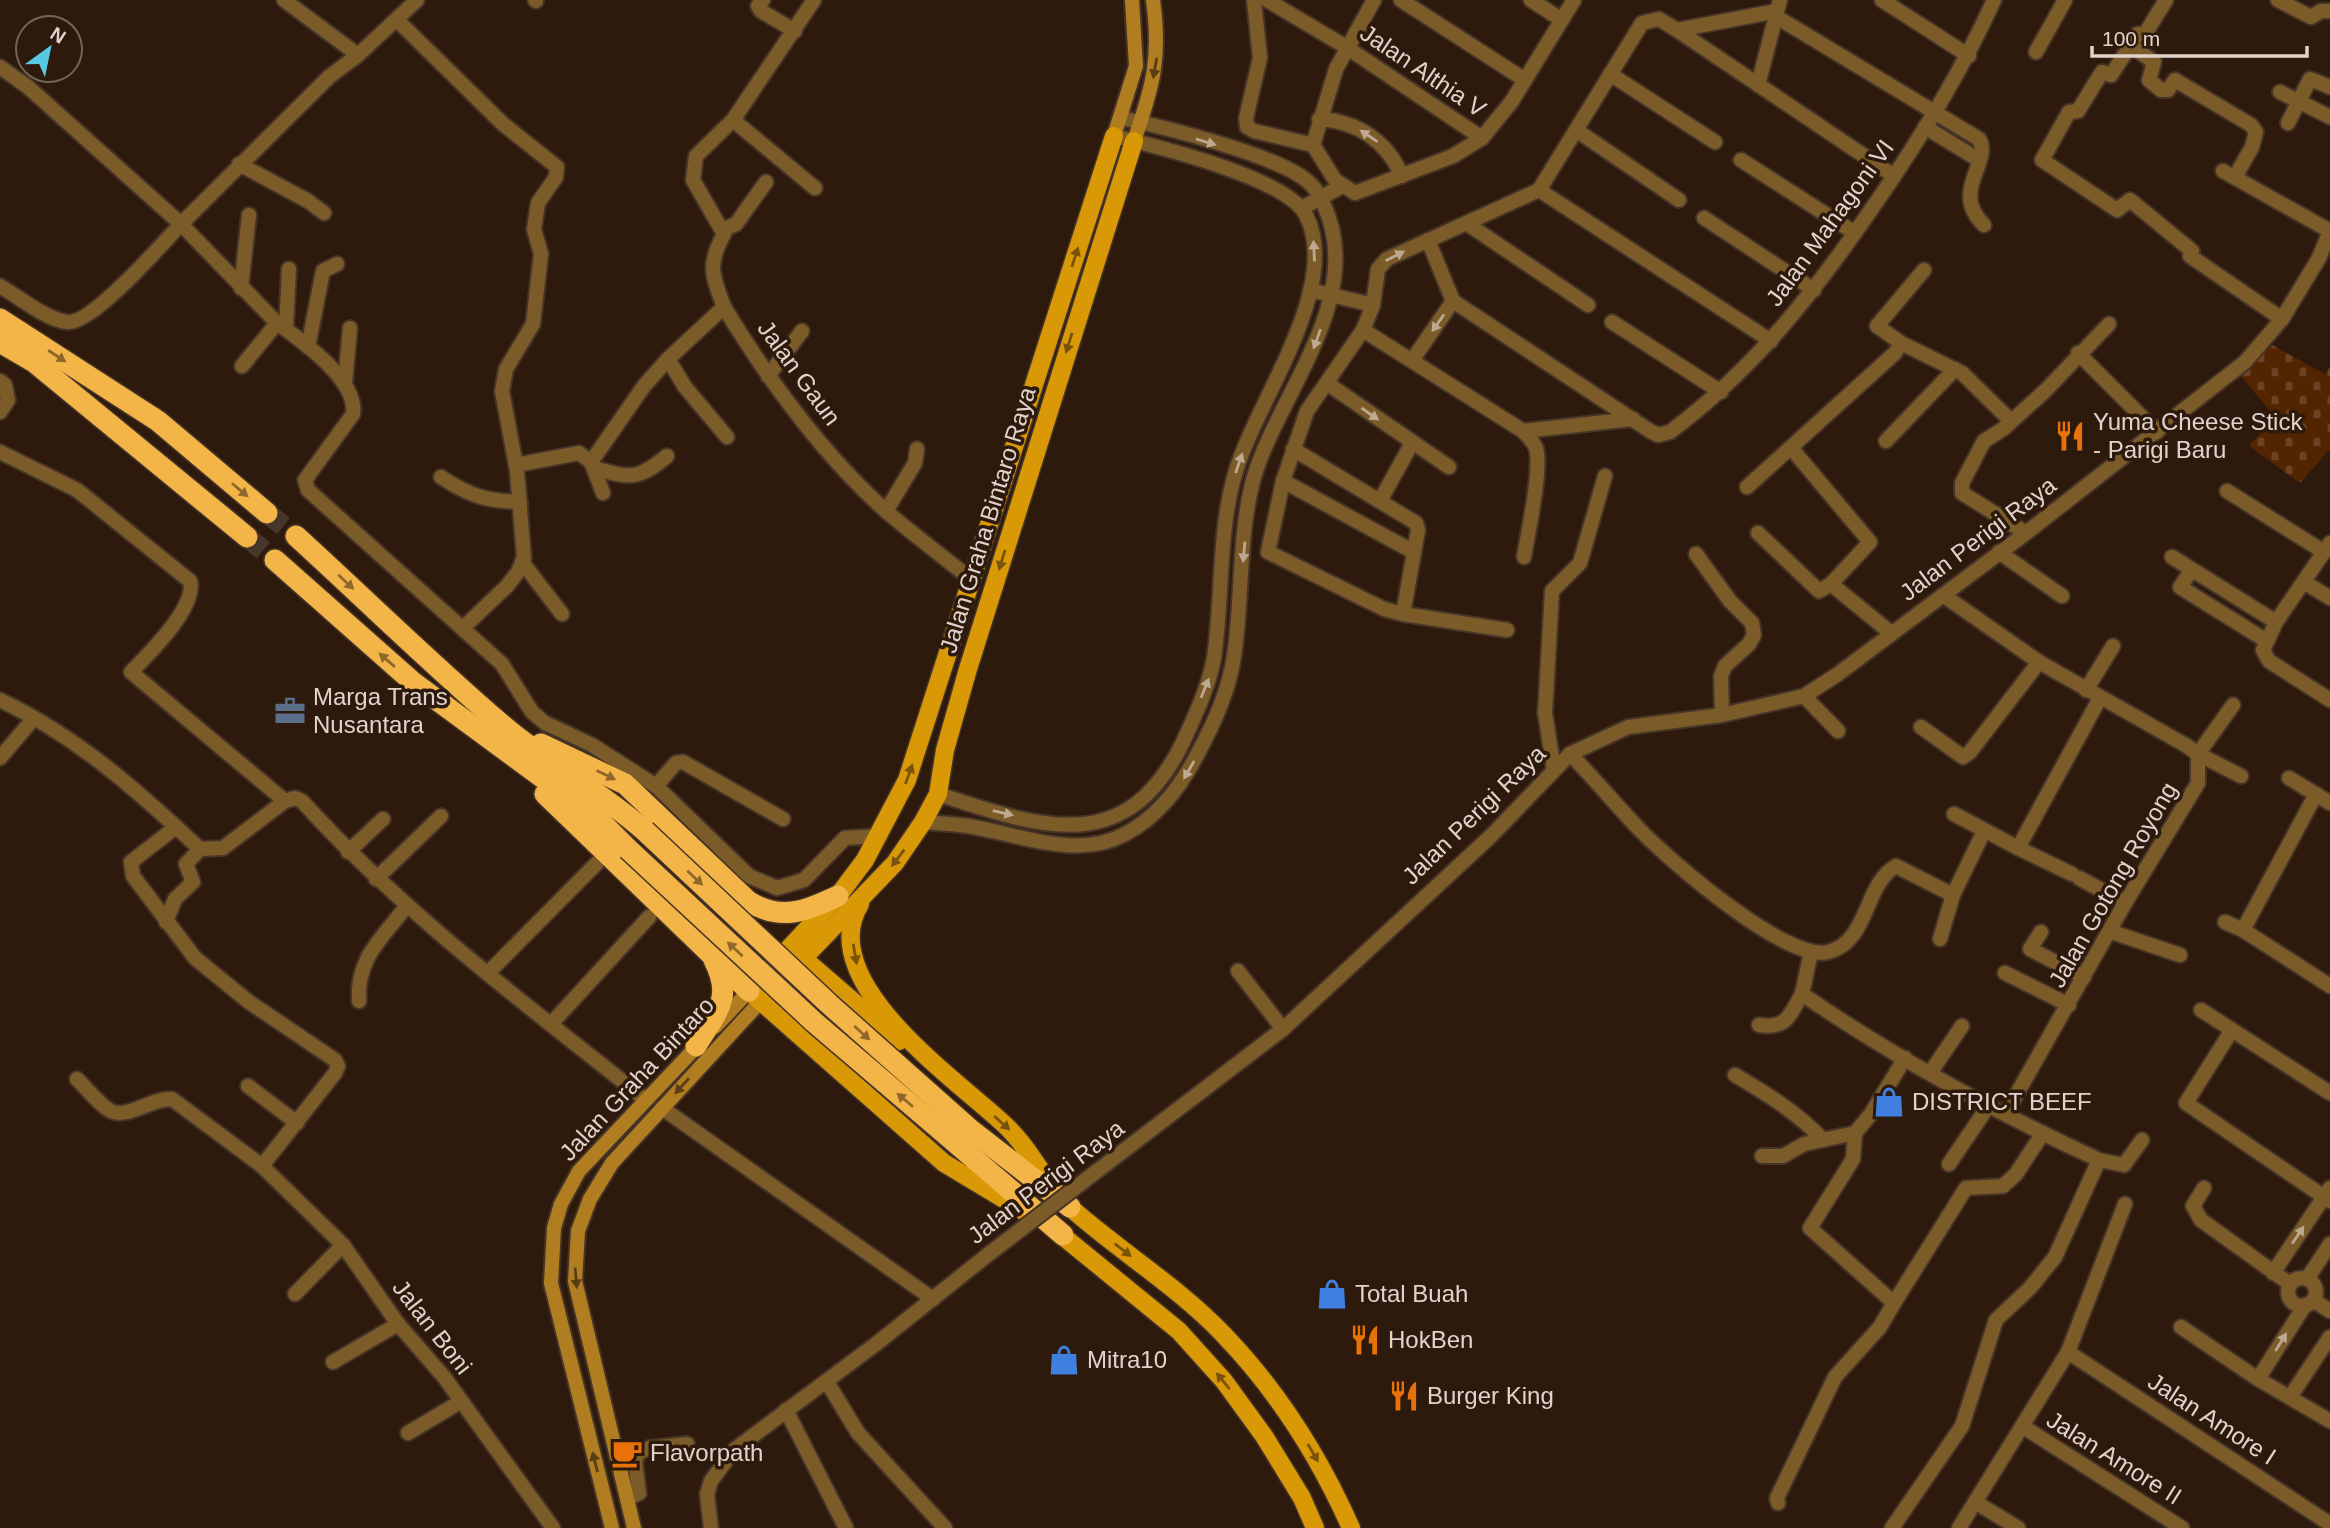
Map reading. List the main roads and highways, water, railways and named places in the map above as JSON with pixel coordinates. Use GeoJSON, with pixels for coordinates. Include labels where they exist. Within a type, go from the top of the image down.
{"type":"FeatureCollection","features":[{"type":"Feature","properties":{"kind":"highway"},"geometry":{"type":"LineString","coordinates":[[0,319],[158,421],[267,513]]}},
{"type":"Feature","properties":{"kind":"highway"},"geometry":{"type":"LineString","coordinates":[[0,342],[34,362],[247,537]]}},
{"type":"Feature","properties":{"kind":"highway"},"geometry":{"type":"LineString","coordinates":[[296,536],[755,996]]}},
{"type":"Feature","properties":{"kind":"highway"},"geometry":{"type":"LineString","coordinates":[[275,560],[414,683],[612,802],[829,1004],[1063,1235]]}},
{"type":"Feature","properties":{"kind":"highway"},"geometry":{"type":"LineString","coordinates":[[494,732],[596,817],[814,1023],[964,1137],[1070,1207]]}},
{"type":"Feature","properties":{"kind":"highway"},"geometry":{"type":"LineString","coordinates":[[494,732],[625,784],[748,901],[761,910],[778,915],[799,913],[838,897]]}},
{"type":"Feature","properties":{"kind":"highway"},"geometry":{"type":"LineString","coordinates":[[696,1046],[724,995],[724,979],[710,953]]}},
{"type":"Feature","properties":{"kind":"main road","name":"Jalan Graha Bintaro Raya"},"geometry":{"type":"LineString","coordinates":[[797,954],[880,836],[907,780],[947,663],[971,579],[1136,66],[1132,0]]}},
{"type":"Feature","properties":{"kind":"main road","name":"Jalan Graha Bintaro Raya"},"geometry":{"type":"LineString","coordinates":[[755,996],[895,863],[938,794],[945,750],[968,669],[1157,68],[1158,41],[1153,0]]}},
{"type":"Feature","properties":{"kind":"main road"},"geometry":{"type":"LineString","coordinates":[[868,891],[852,917],[856,963],[870,994],[900,1031],[938,1069],[1009,1129],[1070,1207],[1177,1292],[1223,1333],[1292,1417],[1334,1489],[1351,1528]]}},
{"type":"Feature","properties":{"kind":"main road"},"geometry":{"type":"LineString","coordinates":[[797,954],[892,1037],[938,1069]]}},
{"type":"Feature","properties":{"kind":"main road"},"geometry":{"type":"LineString","coordinates":[[755,996],[944,1163],[1063,1235],[1179,1331],[1224,1381],[1264,1436],[1302,1498],[1315,1528]]}},
{"type":"Feature","properties":{"kind":"main road","name":"Jalan Graha Bintaro"},"geometry":{"type":"LineString","coordinates":[[612,1528],[551,1283],[554,1228],[568,1189],[598,1148],[696,1046],[755,996]]}},
{"type":"Feature","properties":{"kind":"main road","name":"Jalan Graha Bintaro"},"geometry":{"type":"LineString","coordinates":[[634,1528],[575,1281],[578,1231],[590,1199],[612,1163],[662,1108],[755,996]]}},
{"type":"Feature","properties":{"kind":"main road"},"geometry":{"type":"LineString","coordinates":[[568,1189],[590,1199]]}},
{"type":"Feature","properties":{"kind":"tunnel"},"geometry":{"type":"LineString","coordinates":[[267,513],[296,536]]}},
{"type":"Feature","properties":{"kind":"tunnel"},"geometry":{"type":"LineString","coordinates":[[247,537],[275,560]]}},
{"type":"Feature","properties":{"kind":"place","name":"Yuma Cheese Stick - Parigi Baru"},"geometry":{"type":"Point","coordinates":[2070,436]}},
{"type":"Feature","properties":{"kind":"place","name":"Marga Trans Nusantara"},"geometry":{"type":"Point","coordinates":[290,711]}},
{"type":"Feature","properties":{"kind":"place","name":"DISTRICT BEEF"},"geometry":{"type":"Point","coordinates":[1889,1102]}},
{"type":"Feature","properties":{"kind":"place","name":"Total Buah"},"geometry":{"type":"Point","coordinates":[1332,1294]}},
{"type":"Feature","properties":{"kind":"place","name":"HokBen"},"geometry":{"type":"Point","coordinates":[1365,1340]}},
{"type":"Feature","properties":{"kind":"place","name":"Mitra10"},"geometry":{"type":"Point","coordinates":[1064,1360]}},
{"type":"Feature","properties":{"kind":"place","name":"Burger King"},"geometry":{"type":"Point","coordinates":[1404,1396]}},
{"type":"Feature","properties":{"kind":"place","name":"Flavorpath"},"geometry":{"type":"Point","coordinates":[627,1453]}}]}
